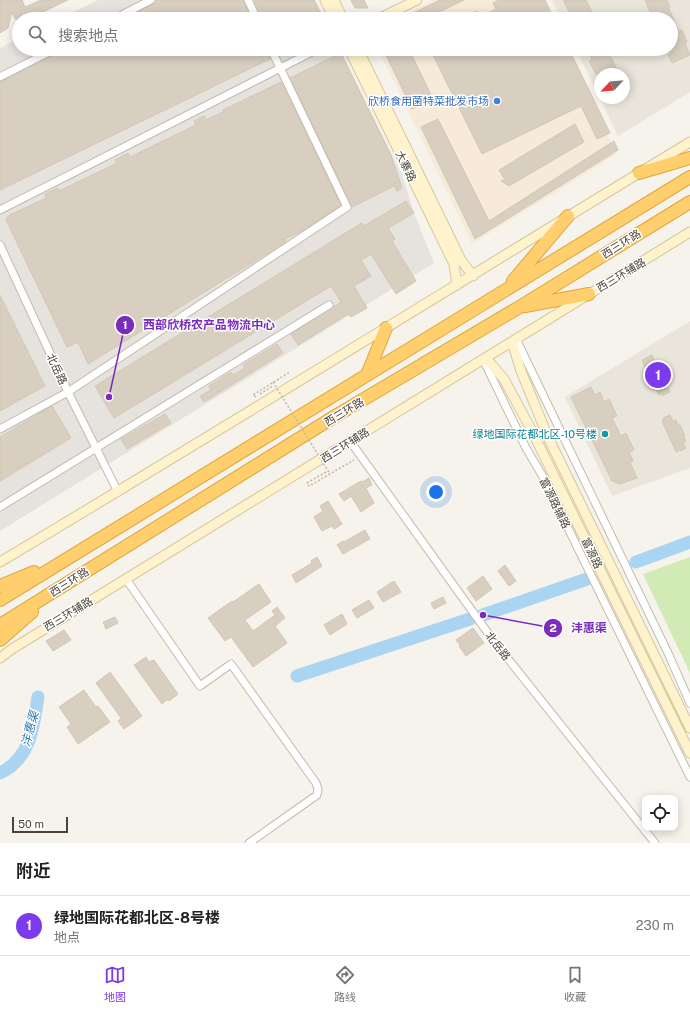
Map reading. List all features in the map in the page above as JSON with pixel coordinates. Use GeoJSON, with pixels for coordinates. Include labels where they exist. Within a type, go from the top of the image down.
{"type":"FeatureCollection","features":[{"type":"Feature","properties":{"kind":"highway"},"geometry":{"type":"LineString","coordinates":[[639,173],[690,158]]}},
{"type":"Feature","properties":{"kind":"highway","name":"西三环路"},"geometry":{"type":"LineString","coordinates":[[0,600],[690,177]]}},
{"type":"Feature","properties":{"kind":"highway","name":"西三环路"},"geometry":{"type":"LineString","coordinates":[[0,625],[337,415],[518,308],[690,202]]}},
{"type":"Feature","properties":{"kind":"highway"},"geometry":{"type":"LineString","coordinates":[[506,290],[568,216]]}},
{"type":"Feature","properties":{"kind":"highway"},"geometry":{"type":"LineString","coordinates":[[518,308],[590,294]]}},
{"type":"Feature","properties":{"kind":"highway"},"geometry":{"type":"LineString","coordinates":[[367,375],[386,328]]}},
{"type":"Feature","properties":{"kind":"highway"},"geometry":{"type":"LineString","coordinates":[[0,586],[73,556]]}},
{"type":"Feature","properties":{"kind":"highway"},"geometry":{"type":"LineString","coordinates":[[0,640],[56,590]]}},
{"type":"Feature","properties":{"kind":"main road"},"geometry":{"type":"LineString","coordinates":[[325,0],[331,12]]}},
{"type":"Feature","properties":{"kind":"main road"},"geometry":{"type":"LineString","coordinates":[[334,0],[340,12]]}},
{"type":"Feature","properties":{"kind":"main road"},"geometry":{"type":"LineString","coordinates":[[392,12],[417,0]]}},
{"type":"Feature","properties":{"kind":"main road","name":"大寨路"},"geometry":{"type":"LineString","coordinates":[[352,56],[454,264],[457,285]]}},
{"type":"Feature","properties":{"kind":"main road","name":"大寨路"},"geometry":{"type":"LineString","coordinates":[[361,56],[461,260],[473,276]]}},
{"type":"Feature","properties":{"kind":"main road"},"geometry":{"type":"LineString","coordinates":[[0,562],[473,276],[690,142]]}},
{"type":"Feature","properties":{"kind":"main road","name":"西三环辅路"},"geometry":{"type":"LineString","coordinates":[[0,658],[12,649],[690,232]]}},
{"type":"Feature","properties":{"kind":"main road","name":"富源路"},"geometry":{"type":"LineString","coordinates":[[514,340],[520,371],[548,437],[690,728]]}},
{"type":"Feature","properties":{"kind":"main road","name":"富源路"},"geometry":{"type":"LineString","coordinates":[[484,359],[504,379],[532,431],[690,753]]}},
{"type":"Feature","properties":{"kind":"street"},"geometry":{"type":"LineString","coordinates":[[128,12],[151,0]]}},
{"type":"Feature","properties":{"kind":"street"},"geometry":{"type":"LineString","coordinates":[[248,0],[254,12]]}},
{"type":"Feature","properties":{"kind":"street"},"geometry":{"type":"LineString","coordinates":[[0,77],[41,56]]}},
{"type":"Feature","properties":{"kind":"street"},"geometry":{"type":"LineString","coordinates":[[0,429],[68,392],[347,207],[274,56]]}},
{"type":"Feature","properties":{"kind":"street"},"geometry":{"type":"LineString","coordinates":[[0,210],[305,56]]}},
{"type":"Feature","properties":{"kind":"street","name":"北岳路"},"geometry":{"type":"LineString","coordinates":[[0,245],[68,392],[118,492]]}},
{"type":"Feature","properties":{"kind":"street"},"geometry":{"type":"LineString","coordinates":[[0,507],[329,305]]}},
{"type":"Feature","properties":{"kind":"street"},"geometry":{"type":"LineString","coordinates":[[514,340],[668,653],[690,703]]}},
{"type":"Feature","properties":{"kind":"street","name":"富源路辅路"},"geometry":{"type":"LineString","coordinates":[[484,359],[526,448],[546,484],[690,777]]}},
{"type":"Feature","properties":{"kind":"street","name":"北岳路"},"geometry":{"type":"LineString","coordinates":[[350,441],[493,640],[656,843]]}},
{"type":"Feature","properties":{"kind":"street"},"geometry":{"type":"LineString","coordinates":[[126,579],[200,686],[231,664],[316,783],[318,789],[317,795],[249,843]]}},
{"type":"Feature","properties":{"kind":"path"},"geometry":{"type":"LineString","coordinates":[[272,386],[255,398],[253,395],[290,372]]}},
{"type":"Feature","properties":{"kind":"path"},"geometry":{"type":"LineString","coordinates":[[273,382],[330,474]]}},
{"type":"Feature","properties":{"kind":"path"},"geometry":{"type":"LineString","coordinates":[[326,472],[307,483],[309,486],[354,460]]}},
{"type":"Feature","properties":{"kind":"shaded area"},"geometry":{"type":"Polygon","coordinates":[[[98,0],[315,0],[321,12],[73,12],[98,0]]]}},
{"type":"Feature","properties":{"kind":"shaded area"},"geometry":{"type":"Polygon","coordinates":[[[434,0],[541,0],[547,12],[409,12],[434,0]]]}},
{"type":"Feature","properties":{"kind":"shaded area"},"geometry":{"type":"Polygon","coordinates":[[[552,0],[690,0],[690,92],[618,136],[603,104],[630,104],[630,68],[594,68],[594,86],[579,56],[678,56],[678,12],[558,12],[552,0]]]}},
{"type":"Feature","properties":{"kind":"shaded area"},"geometry":{"type":"Polygon","coordinates":[[[12,42],[12,56],[342,56],[402,175],[414,213],[434,263],[0,531],[0,48],[12,42]]]}},
{"type":"Feature","properties":{"kind":"shaded area","name":"欣桥食用菌特菜批发市场"},"geometry":{"type":"Polygon","coordinates":[[[381,56],[568,56],[617,154],[472,244],[381,56]]]}},
{"type":"Feature","properties":{"kind":"shaded area"},"geometry":{"type":"Polygon","coordinates":[[[690,321],[690,468],[612,496],[565,397],[690,321]]]}},
{"type":"Feature","properties":{"kind":"green space"},"geometry":{"type":"Polygon","coordinates":[[[690,557],[690,673],[643,574],[690,557]]]}},
{"type":"Feature","properties":{"kind":"building"},"geometry":{"type":"Polygon","coordinates":[[[0,0],[22,0],[25,7],[41,0],[68,0],[43,12],[12,12],[8,28],[0,33],[0,0]]]}},
{"type":"Feature","properties":{"kind":"building"},"geometry":{"type":"Polygon","coordinates":[[[156,0],[243,0],[248,12],[138,12],[153,4],[156,0]]]}},
{"type":"Feature","properties":{"kind":"building"},"geometry":{"type":"Polygon","coordinates":[[[254,0],[314,0],[320,12],[259,12],[254,0]]]}},
{"type":"Feature","properties":{"kind":"building"},"geometry":{"type":"Polygon","coordinates":[[[351,0],[364,0],[368,8],[355,8],[351,0]]]}},
{"type":"Feature","properties":{"kind":"building"},"geometry":{"type":"Polygon","coordinates":[[[440,0],[464,0],[439,12],[415,12],[440,0]]]}},
{"type":"Feature","properties":{"kind":"building"},"geometry":{"type":"Polygon","coordinates":[[[499,0],[545,0],[551,12],[490,12],[496,9],[493,3],[499,0]]]}},
{"type":"Feature","properties":{"kind":"building"},"geometry":{"type":"Polygon","coordinates":[[[563,0],[586,0],[592,12],[569,12],[563,0]]]}},
{"type":"Feature","properties":{"kind":"building"},"geometry":{"type":"Polygon","coordinates":[[[645,0],[667,0],[670,12],[650,12],[645,0]]]}},
{"type":"Feature","properties":{"kind":"building"},"geometry":{"type":"Polygon","coordinates":[[[678,29],[679,31],[682,30],[690,55],[672,63],[668,56],[678,56],[678,29]]]}},
{"type":"Feature","properties":{"kind":"building"},"geometry":{"type":"Polygon","coordinates":[[[51,56],[269,56],[270,59],[0,190],[0,82],[51,56]]]}},
{"type":"Feature","properties":{"kind":"building"},"geometry":{"type":"Polygon","coordinates":[[[335,56],[342,56],[391,155],[402,188],[397,191],[394,186],[352,207],[290,78],[335,56]]]}},
{"type":"Feature","properties":{"kind":"building"},"geometry":{"type":"Polygon","coordinates":[[[386,56],[412,56],[433,99],[412,109],[386,56]]]}},
{"type":"Feature","properties":{"kind":"building"},"geometry":{"type":"Polygon","coordinates":[[[433,56],[572,56],[594,100],[594,104],[596,104],[610,133],[597,139],[581,106],[482,154],[433,56]]]}},
{"type":"Feature","properties":{"kind":"building"},"geometry":{"type":"Polygon","coordinates":[[[590,56],[610,56],[616,68],[594,68],[594,70],[589,61],[592,59],[590,56]]]}},
{"type":"Feature","properties":{"kind":"building"},"geometry":{"type":"Polygon","coordinates":[[[281,82],[341,205],[302,231],[285,239],[286,241],[271,251],[88,364],[78,342],[67,347],[6,220],[8,216],[46,198],[45,194],[58,188],[59,191],[117,163],[115,160],[128,153],[130,157],[196,125],[194,121],[204,116],[206,120],[223,112],[223,110],[281,82]]]}},
{"type":"Feature","properties":{"kind":"building"},"geometry":{"type":"Polygon","coordinates":[[[438,119],[489,221],[614,141],[618,150],[475,239],[421,127],[438,119]]]}},
{"type":"Feature","properties":{"kind":"building"},"geometry":{"type":"Polygon","coordinates":[[[575,124],[584,142],[509,186],[501,181],[505,180],[499,170],[575,124]]]}},
{"type":"Feature","properties":{"kind":"building"},"geometry":{"type":"Polygon","coordinates":[[[406,201],[414,213],[388,228],[395,239],[392,241],[416,281],[396,294],[371,254],[361,260],[371,276],[354,286],[367,308],[351,317],[348,314],[298,345],[291,334],[341,302],[331,286],[114,418],[95,386],[362,223],[364,226],[406,201]]]}},
{"type":"Feature","properties":{"kind":"building"},"geometry":{"type":"Polygon","coordinates":[[[0,295],[45,386],[0,411],[0,295]]]}},
{"type":"Feature","properties":{"kind":"building"},"geometry":{"type":"Polygon","coordinates":[[[277,344],[283,353],[204,402],[200,396],[211,390],[209,386],[231,372],[233,375],[245,368],[243,365],[277,344]]]}},
{"type":"Feature","properties":{"kind":"building"},"geometry":{"type":"Polygon","coordinates":[[[652,355],[656,364],[662,361],[669,378],[664,380],[670,392],[662,396],[660,394],[659,395],[654,385],[652,385],[642,360],[652,355]]]}},
{"type":"Feature","properties":{"kind":"building","name":"绿地国际花都北区-10号楼"},"geometry":{"type":"Polygon","coordinates":[[[591,387],[595,395],[600,392],[604,402],[609,399],[617,416],[612,418],[621,436],[626,433],[634,450],[629,452],[633,461],[630,462],[637,478],[620,484],[612,481],[571,397],[591,387]]]}},
{"type":"Feature","properties":{"kind":"building"},"geometry":{"type":"Polygon","coordinates":[[[52,406],[71,438],[0,481],[0,437],[52,406]]]}},
{"type":"Feature","properties":{"kind":"building"},"geometry":{"type":"Polygon","coordinates":[[[165,414],[171,423],[127,449],[121,439],[165,414]]]}},
{"type":"Feature","properties":{"kind":"building"},"geometry":{"type":"Polygon","coordinates":[[[670,415],[673,421],[676,420],[678,425],[680,425],[685,436],[683,436],[686,441],[683,442],[686,448],[681,451],[676,452],[662,421],[664,420],[663,418],[670,415]]]}},
{"type":"Feature","properties":{"kind":"building"},"geometry":{"type":"Polygon","coordinates":[[[369,478],[372,485],[366,488],[374,503],[361,512],[351,496],[344,501],[339,494],[369,478]]]}},
{"type":"Feature","properties":{"kind":"building"},"geometry":{"type":"Polygon","coordinates":[[[328,501],[342,524],[334,529],[332,526],[322,531],[314,517],[323,511],[320,506],[328,501]]]}},
{"type":"Feature","properties":{"kind":"building"},"geometry":{"type":"Polygon","coordinates":[[[365,530],[370,539],[343,554],[337,545],[365,530]]]}},
{"type":"Feature","properties":{"kind":"building"},"geometry":{"type":"Polygon","coordinates":[[[317,557],[322,566],[296,583],[292,575],[312,563],[311,561],[317,557]]]}},
{"type":"Feature","properties":{"kind":"building"},"geometry":{"type":"Polygon","coordinates":[[[505,565],[516,581],[509,586],[498,571],[505,565]]]}},
{"type":"Feature","properties":{"kind":"building"},"geometry":{"type":"Polygon","coordinates":[[[483,576],[492,589],[476,601],[467,588],[483,576]]]}},
{"type":"Feature","properties":{"kind":"building"},"geometry":{"type":"Polygon","coordinates":[[[394,581],[401,592],[383,602],[377,592],[394,581]]]}},
{"type":"Feature","properties":{"kind":"building"},"geometry":{"type":"Polygon","coordinates":[[[259,584],[271,602],[245,620],[253,631],[275,615],[272,611],[277,607],[285,618],[275,626],[287,643],[253,667],[231,637],[225,641],[208,618],[259,584]]]}},
{"type":"Feature","properties":{"kind":"building"},"geometry":{"type":"Polygon","coordinates":[[[443,597],[446,603],[434,609],[431,603],[443,597]]]}},
{"type":"Feature","properties":{"kind":"building"},"geometry":{"type":"Polygon","coordinates":[[[369,600],[374,608],[357,618],[352,610],[369,600]]]}},
{"type":"Feature","properties":{"kind":"building"},"geometry":{"type":"Polygon","coordinates":[[[342,614],[347,624],[330,635],[324,625],[342,614]]]}},
{"type":"Feature","properties":{"kind":"building"},"geometry":{"type":"Polygon","coordinates":[[[115,617],[118,623],[106,629],[103,622],[115,617]]]}},
{"type":"Feature","properties":{"kind":"building"},"geometry":{"type":"Polygon","coordinates":[[[473,628],[484,643],[466,656],[456,640],[473,628]]]}},
{"type":"Feature","properties":{"kind":"building"},"geometry":{"type":"Polygon","coordinates":[[[64,630],[71,640],[53,651],[46,641],[64,630]]]}},
{"type":"Feature","properties":{"kind":"building"},"geometry":{"type":"Polygon","coordinates":[[[146,657],[149,662],[154,660],[178,694],[162,704],[134,665],[146,657]]]}},
{"type":"Feature","properties":{"kind":"building"},"geometry":{"type":"Polygon","coordinates":[[[110,672],[142,716],[124,729],[118,721],[121,718],[96,683],[110,672]]]}},
{"type":"Feature","properties":{"kind":"building"},"geometry":{"type":"Polygon","coordinates":[[[84,690],[96,707],[98,706],[110,722],[78,744],[67,727],[71,724],[59,707],[84,690]]]}},
{"type":"Feature","properties":{"kind":"waterway","name":"沣惠渠"},"geometry":{"type":"LineString","coordinates":[[636,562],[690,542]]}},
{"type":"Feature","properties":{"kind":"waterway","name":"沣惠渠"},"geometry":{"type":"LineString","coordinates":[[483,615],[587,579]]}},
{"type":"Feature","properties":{"kind":"waterway","name":"沣惠渠"},"geometry":{"type":"LineString","coordinates":[[297,676],[470,619]]}},
{"type":"Feature","properties":{"kind":"waterway","name":"沣惠渠"},"geometry":{"type":"LineString","coordinates":[[0,773],[10,767],[24,751],[32,731],[38,697]]}},
{"type":"Feature","properties":{"kind":"place","name":"欣桥食用菌特菜批发市场"},"geometry":{"type":"Point","coordinates":[497,101]}},
{"type":"Feature","properties":{"kind":"place","name":"绿地国际花都北区-8号楼"},"geometry":{"type":"Point","coordinates":[658,375]}},
{"type":"Feature","properties":{"kind":"place","name":"西部欣桥农产品物流中心"},"geometry":{"type":"Point","coordinates":[109,397]}},
{"type":"Feature","properties":{"kind":"place","name":"绿地国际花都北区-10号楼"},"geometry":{"type":"Point","coordinates":[605,434]}},
{"type":"Feature","properties":{"kind":"place","name":"沣惠渠"},"geometry":{"type":"Point","coordinates":[483,615]}}]}
